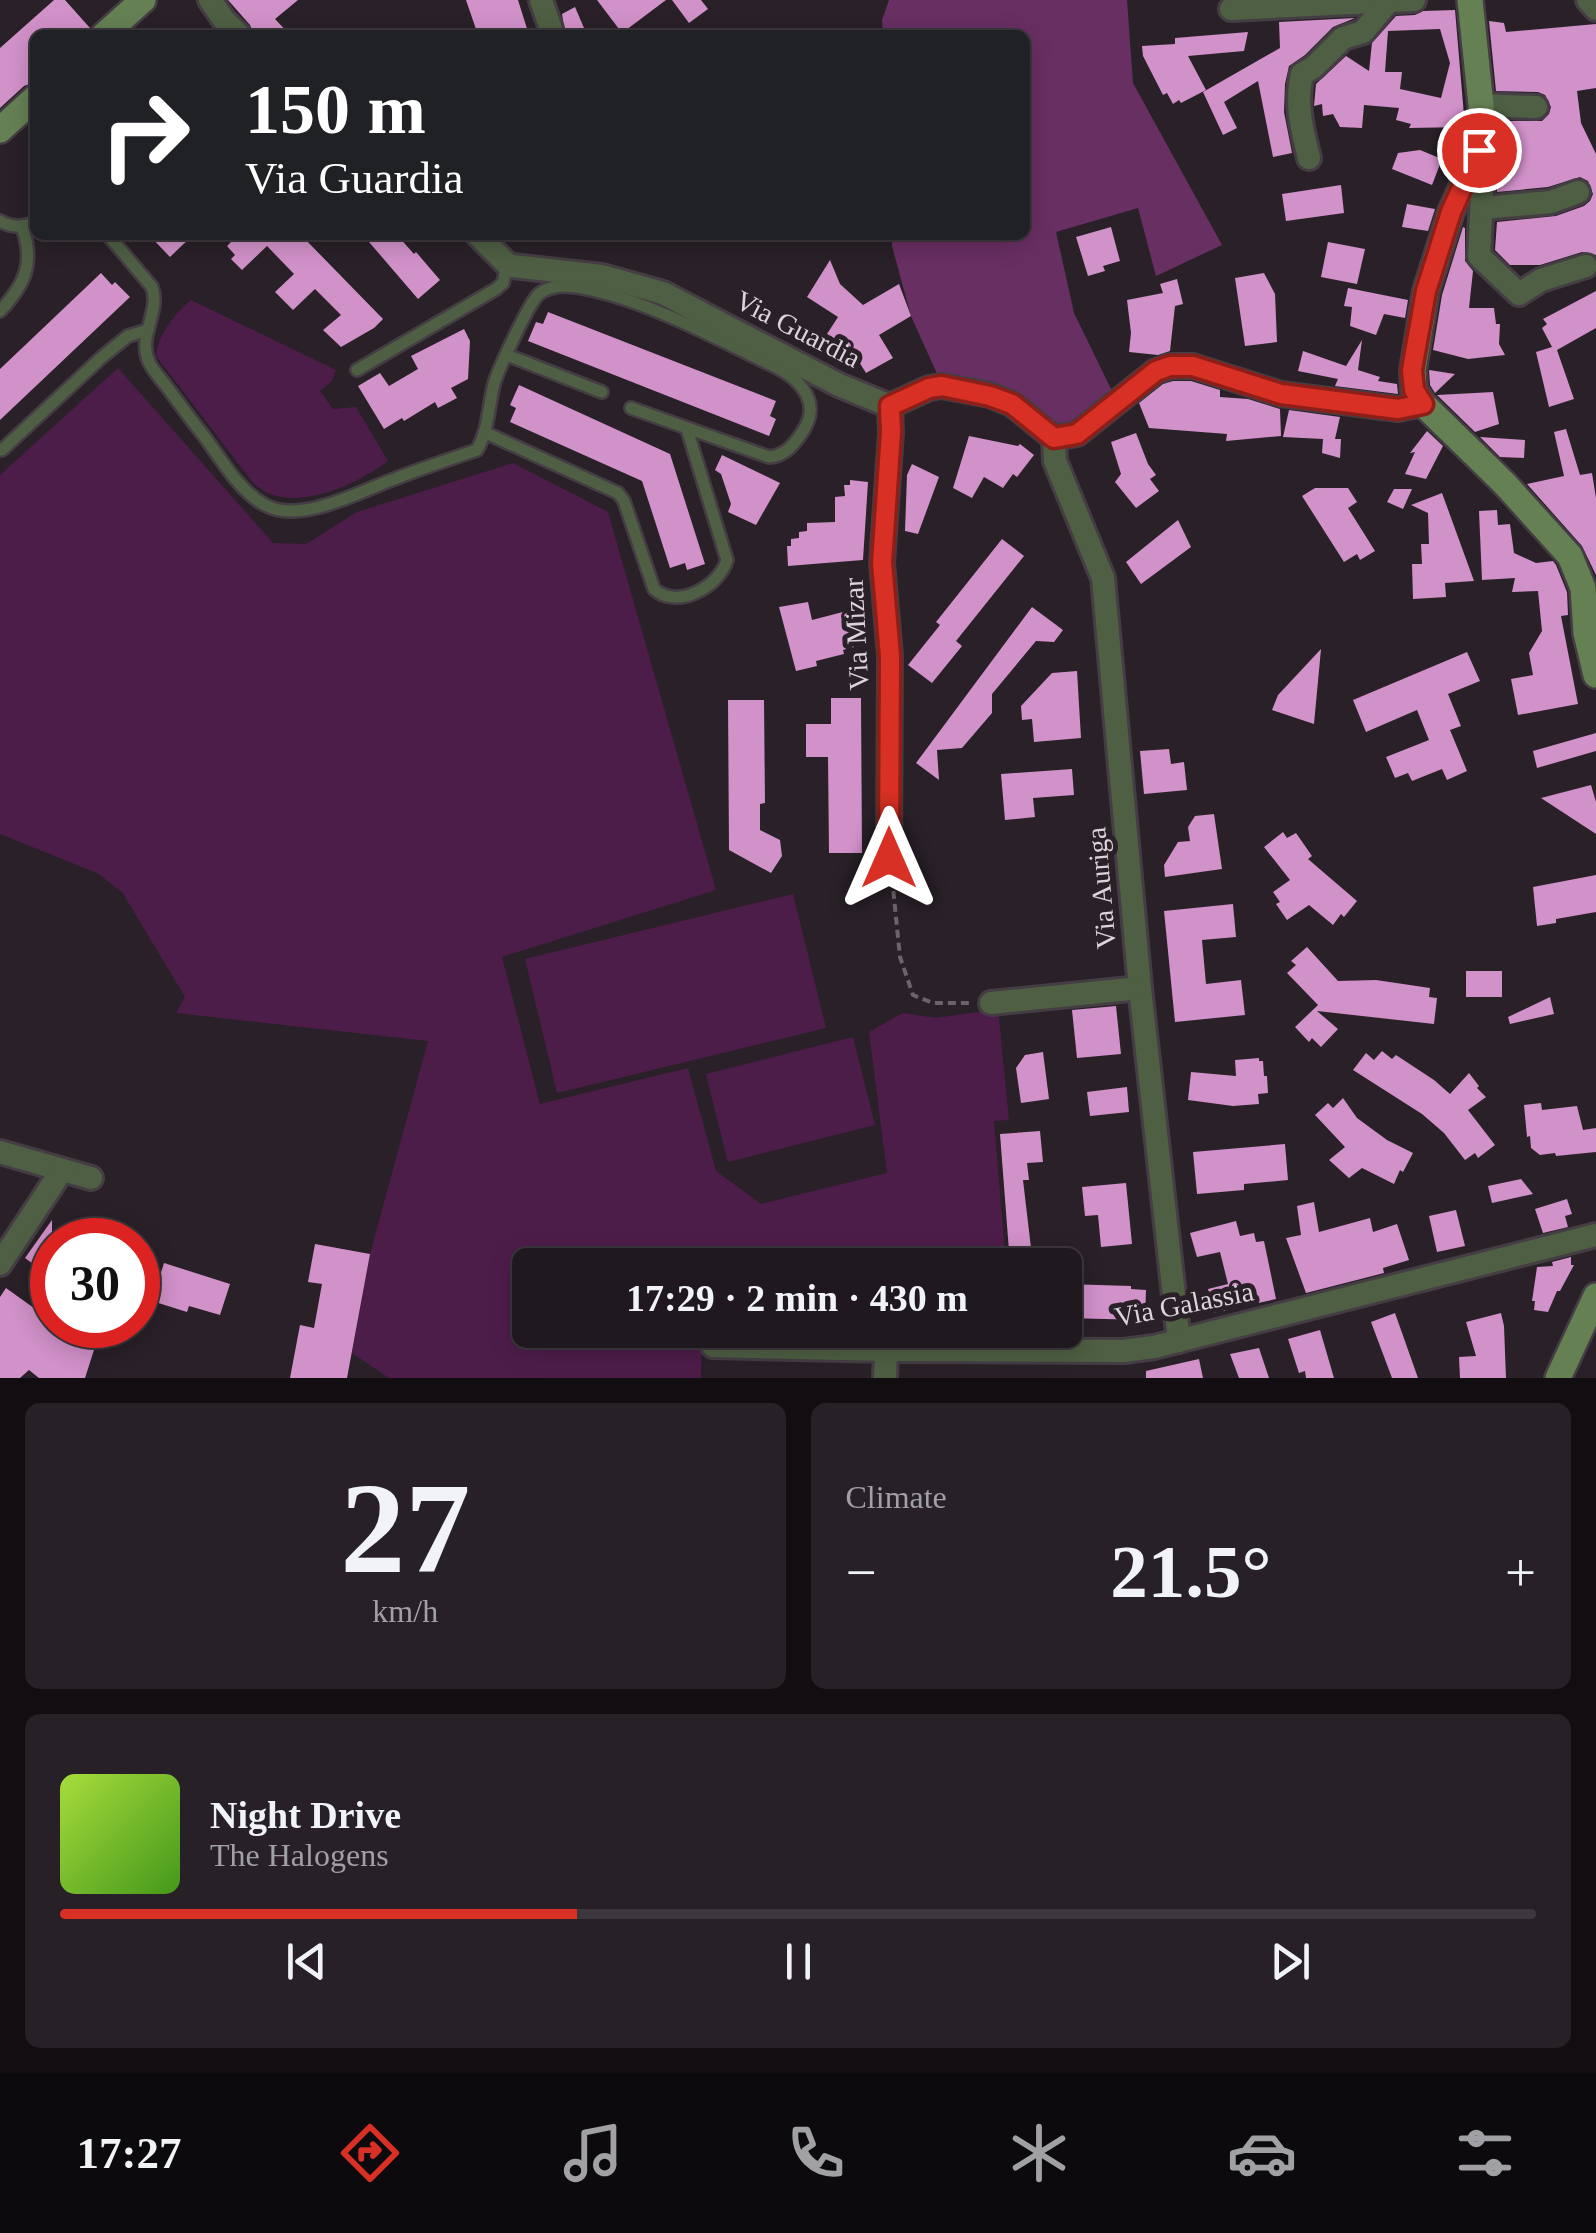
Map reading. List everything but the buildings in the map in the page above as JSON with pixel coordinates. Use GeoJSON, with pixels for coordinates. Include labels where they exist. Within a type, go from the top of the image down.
{"type":"FeatureCollection","features":[{"type":"Feature","properties":{"kind":"main road"},"geometry":{"type":"LineString","coordinates":[[110,30],[144,0]]}},
{"type":"Feature","properties":{"kind":"main road"},"geometry":{"type":"LineString","coordinates":[[1470,6],[1480,105],[1479,150],[1451,212],[1426,291],[1412,370],[1414,390],[1423,404],[1505,484],[1570,556],[1590,608],[1586,633],[1594,669]]}},
{"type":"Feature","properties":{"kind":"main road"},"geometry":{"type":"LineString","coordinates":[[0,130],[30,103]]}},
{"type":"Feature","properties":{"kind":"main road"},"geometry":{"type":"LineString","coordinates":[[1558,1378],[1596,1296]]}},
{"type":"Feature","properties":{"kind":"street"},"geometry":{"type":"LineString","coordinates":[[210,0],[235,30]]}},
{"type":"Feature","properties":{"kind":"street"},"geometry":{"type":"LineString","coordinates":[[541,0],[551,29]]}},
{"type":"Feature","properties":{"kind":"street"},"geometry":{"type":"LineString","coordinates":[[1231,8],[1414,0]]}},
{"type":"Feature","properties":{"kind":"street"},"geometry":{"type":"LineString","coordinates":[[1588,0],[1596,10]]}},
{"type":"Feature","properties":{"kind":"street"},"geometry":{"type":"LineString","coordinates":[[1309,158],[1299,119],[1302,74],[1343,38],[1363,32],[1388,2]]}},
{"type":"Feature","properties":{"kind":"street"},"geometry":{"type":"LineString","coordinates":[[1480,105],[1536,107]]}},
{"type":"Feature","properties":{"kind":"street"},"geometry":{"type":"LineString","coordinates":[[1479,150],[1479,256],[1519,294],[1541,280],[1586,266]]}},
{"type":"Feature","properties":{"kind":"street"},"geometry":{"type":"LineString","coordinates":[[1482,208],[1552,202],[1578,192]]}},
{"type":"Feature","properties":{"kind":"street"},"geometry":{"type":"LineString","coordinates":[[483,240],[507,264]]}},
{"type":"Feature","properties":{"kind":"street","name":"Via Guardia"},"geometry":{"type":"LineString","coordinates":[[507,264],[602,276],[651,289],[890,406]]}},
{"type":"Feature","properties":{"kind":"street"},"geometry":{"type":"LineString","coordinates":[[890,406],[929,388],[958,389],[1012,404],[1054,438],[1077,434],[1156,371],[1170,366],[1193,366],[1281,394],[1398,409],[1423,404]]}},
{"type":"Feature","properties":{"kind":"street","name":"Via Mizar"},"geometry":{"type":"LineString","coordinates":[[889,858],[890,656],[882,563],[890,406]]}},
{"type":"Feature","properties":{"kind":"street","name":"Via Auriga"},"geometry":{"type":"LineString","coordinates":[[1054,438],[1055,461],[1103,578],[1140,988],[1179,1341]]}},
{"type":"Feature","properties":{"kind":"street"},"geometry":{"type":"LineString","coordinates":[[991,1003],[1140,988]]}},
{"type":"Feature","properties":{"kind":"street"},"geometry":{"type":"LineString","coordinates":[[0,1152],[90,1178]]}},
{"type":"Feature","properties":{"kind":"street"},"geometry":{"type":"LineString","coordinates":[[0,1264],[62,1170]]}},
{"type":"Feature","properties":{"kind":"street","name":"Via Galassia"},"geometry":{"type":"LineString","coordinates":[[800,1348],[1154,1347],[1596,1235]]}},
{"type":"Feature","properties":{"kind":"street"},"geometry":{"type":"LineString","coordinates":[[886,1350],[886,1378]]}},
{"type":"Feature","properties":{"kind":"lane"},"geometry":{"type":"LineString","coordinates":[[0,221],[10,226],[29,225],[24,280],[0,311]]}},
{"type":"Feature","properties":{"kind":"lane"},"geometry":{"type":"LineString","coordinates":[[112,240],[152,287],[155,296],[146,351],[150,363],[228,470],[266,506],[279,510],[314,508],[477,450],[486,432],[494,382],[528,309],[538,295],[555,287],[613,296],[707,332],[796,380],[805,392],[812,416],[786,452],[778,456],[758,455],[631,408]]}},
{"type":"Feature","properties":{"kind":"lane"},"geometry":{"type":"LineString","coordinates":[[357,370],[496,289],[503,283],[507,264]]}},
{"type":"Feature","properties":{"kind":"lane"},"geometry":{"type":"LineString","coordinates":[[2,450],[102,356],[128,336],[148,330]]}},
{"type":"Feature","properties":{"kind":"lane"},"geometry":{"type":"LineString","coordinates":[[508,355],[602,392]]}},
{"type":"Feature","properties":{"kind":"lane"},"geometry":{"type":"LineString","coordinates":[[486,432],[618,493],[654,589],[663,598],[676,598],[711,583],[723,572],[727,560],[687,429]]}},
{"type":"Feature","properties":{"kind":"path"},"geometry":{"type":"LineString","coordinates":[[889,858],[900,957],[912,995],[934,1003],[991,1003]]}},
{"type":"Feature","properties":{"kind":"shaded area"},"geometry":{"type":"Polygon","coordinates":[[[889,0],[1127,0],[1133,83],[1222,245],[1156,276],[1138,208],[1056,232],[1074,313],[1113,393],[1075,426],[1055,428],[1012,391],[938,376],[911,316],[892,246],[892,240],[1030,240],[1030,30],[883,30],[889,0]]]}},
{"type":"Feature","properties":{"kind":"shaded area"},"geometry":{"type":"Polygon","coordinates":[[[191,300],[336,370],[332,381],[320,391],[333,409],[356,407],[388,461],[362,478],[314,496],[282,497],[254,484],[156,356],[168,325],[191,300]]]}},
{"type":"Feature","properties":{"kind":"shaded area"},"geometry":{"type":"Polygon","coordinates":[[[118,368],[273,543],[306,544],[357,512],[513,463],[608,512],[716,890],[502,957],[540,1104],[688,1068],[716,1171],[761,1204],[887,1173],[869,1032],[903,1013],[936,1018],[998,1009],[1009,1120],[994,1121],[1005,1248],[512,1248],[512,1348],[702,1348],[701,1378],[389,1378],[352,1353],[370,1254],[428,1041],[176,1013],[185,997],[122,892],[97,873],[0,834],[0,475],[118,368]]]}},
{"type":"Feature","properties":{"kind":"shaded area"},"geometry":{"type":"Polygon","coordinates":[[[793,894],[826,1028],[557,1093],[525,959],[793,894]]]}},
{"type":"Feature","properties":{"kind":"shaded area"},"geometry":{"type":"Polygon","coordinates":[[[853,1037],[875,1125],[728,1162],[706,1074],[853,1037]]]}},
{"type":"Feature","properties":{"kind":"route"},"geometry":{"type":"LineString","coordinates":[[889,858],[890,656],[882,563],[890,406],[942,386],[1012,404],[1054,438],[1077,434],[1156,371],[1170,366],[1193,366],[1281,394],[1398,409],[1423,404],[1414,390],[1412,370],[1426,291],[1451,212],[1479,150]]}}]}
